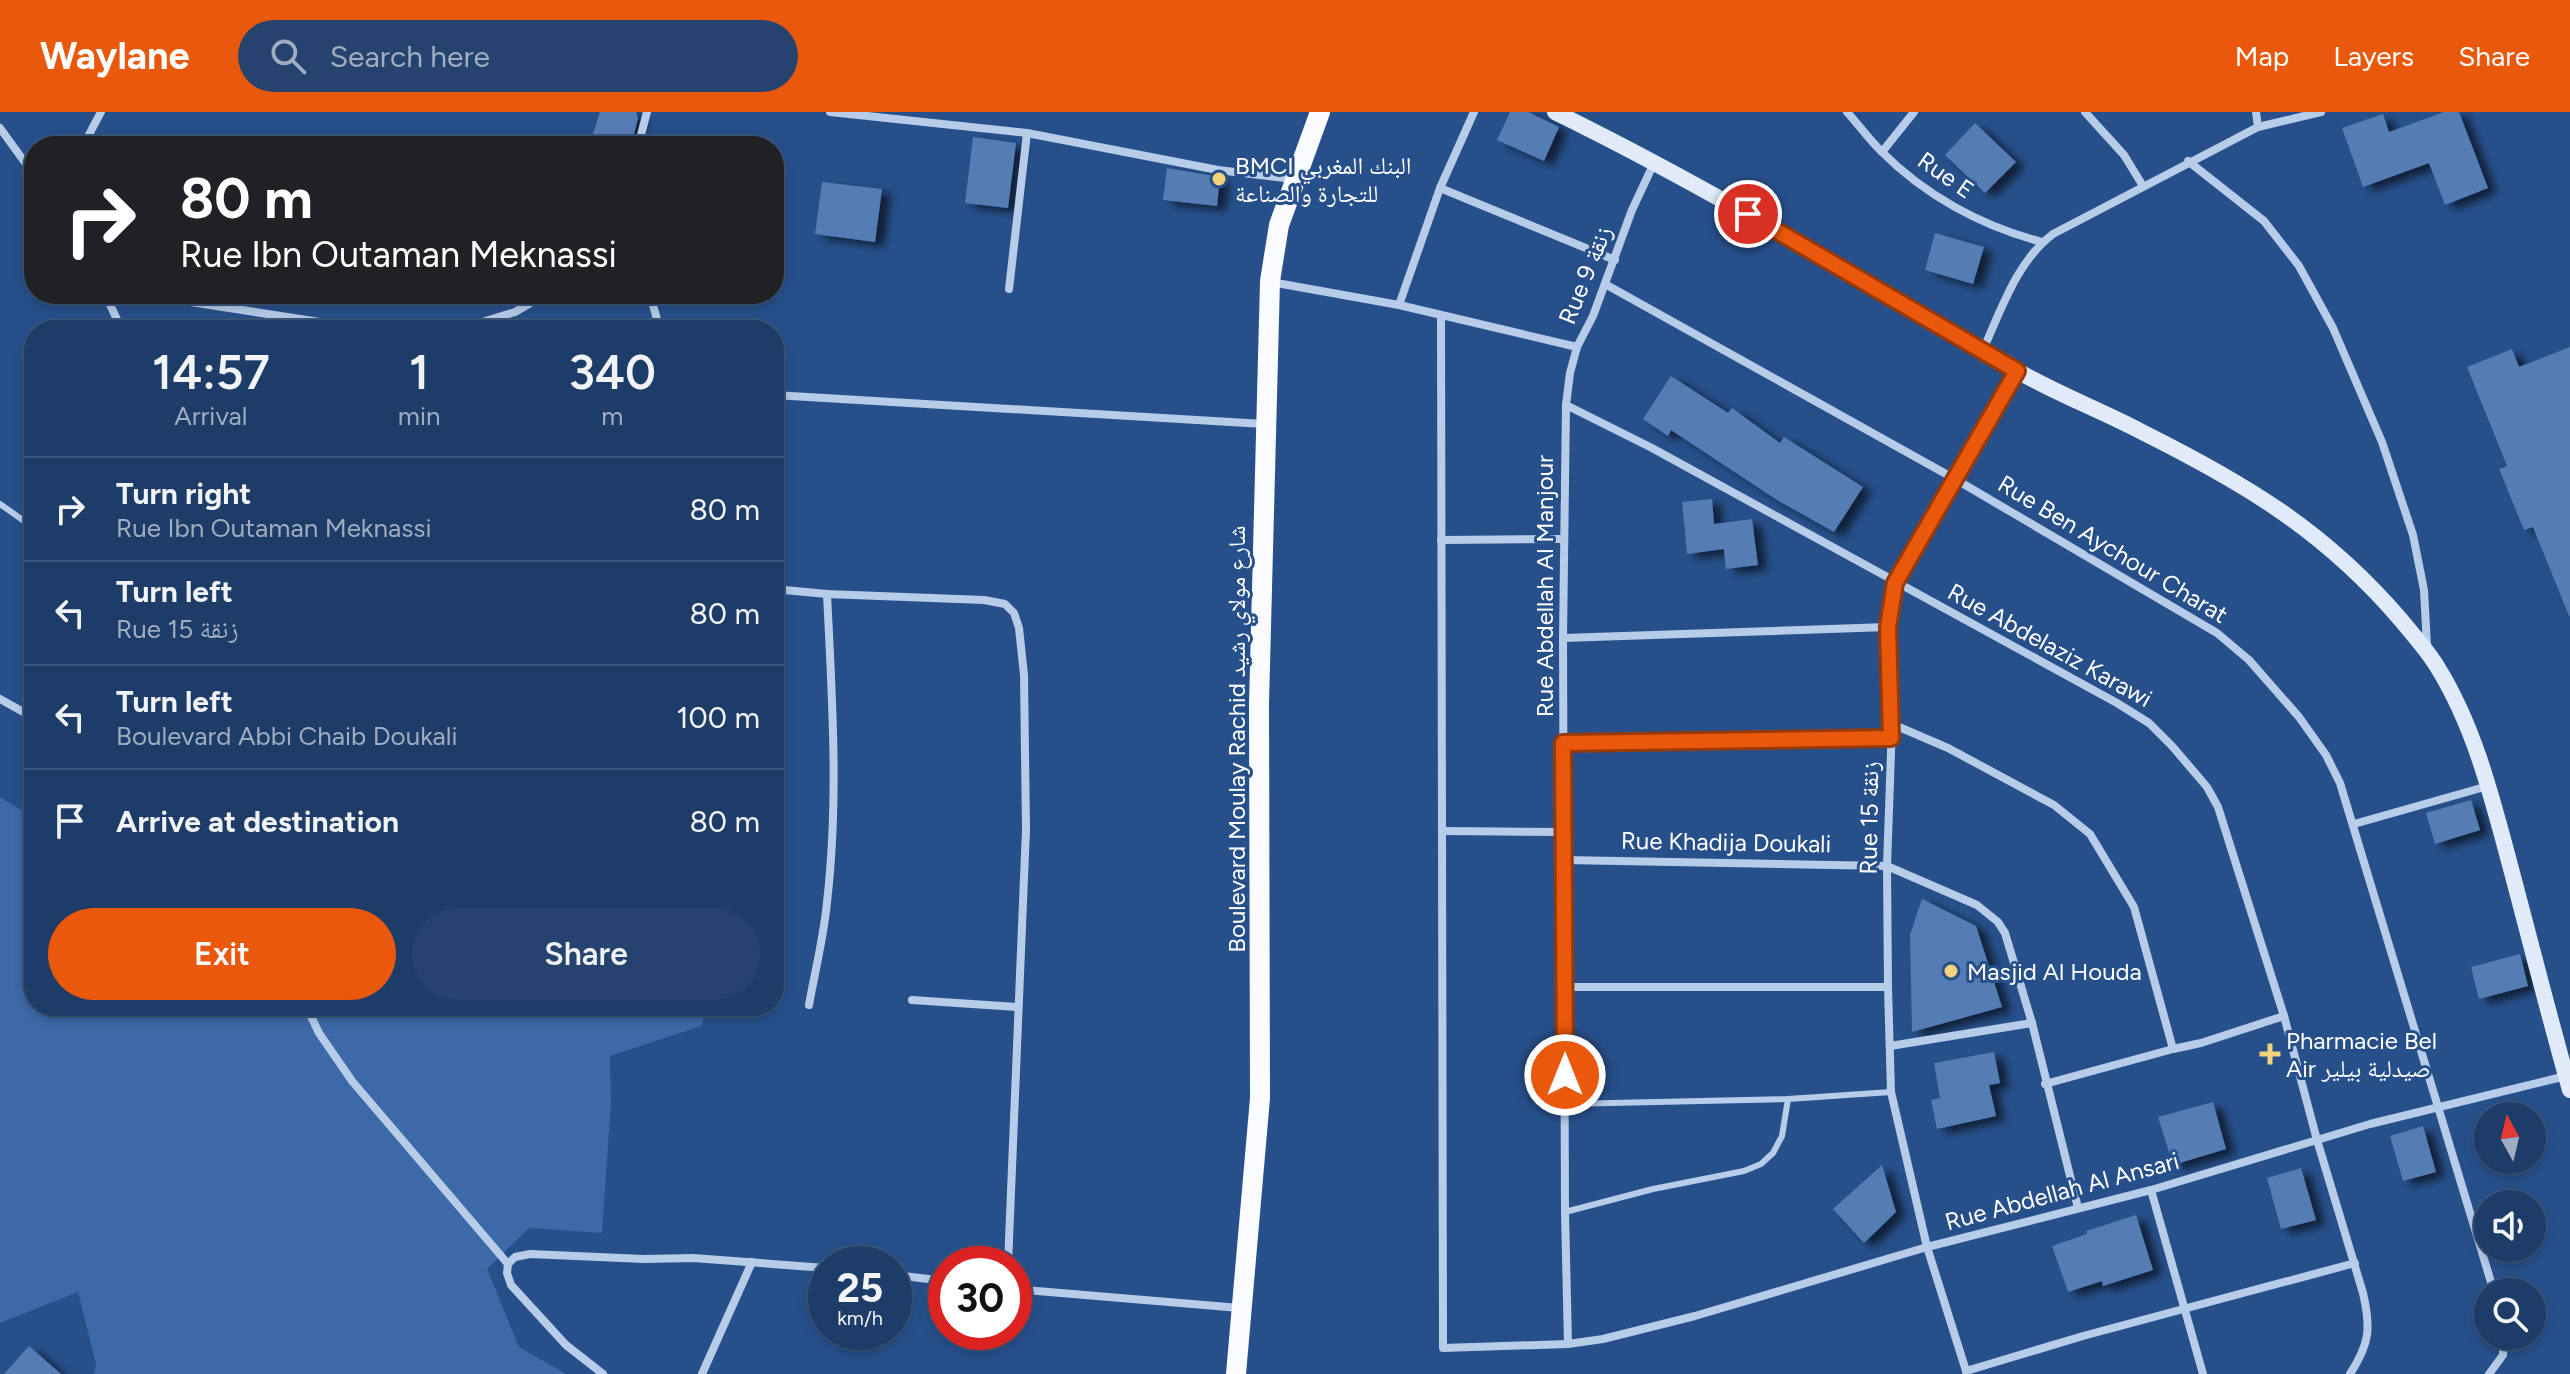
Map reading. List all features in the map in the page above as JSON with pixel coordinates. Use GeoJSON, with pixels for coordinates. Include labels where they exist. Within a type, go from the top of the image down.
{"type":"FeatureCollection","features":[{"type":"Feature","properties":{"kind":"main road","name":"Boulevard Moulay Rachid شارع مولاي رشيد"},"geometry":{"type":"LineString","coordinates":[[1236,1374],[1260,1098],[1259,719],[1270,281],[1279,225],[1320,112]]}},
{"type":"Feature","properties":{"kind":"street"},"geometry":{"type":"LineString","coordinates":[[88,136],[101,112]]}},
{"type":"Feature","properties":{"kind":"street"},"geometry":{"type":"LineString","coordinates":[[641,136],[647,112]]}},
{"type":"Feature","properties":{"kind":"street"},"geometry":{"type":"LineString","coordinates":[[830,112],[1027,133],[1218,170],[1294,179]]}},
{"type":"Feature","properties":{"kind":"street"},"geometry":{"type":"LineString","coordinates":[[1399,305],[1440,188],[1474,112]]}},
{"type":"Feature","properties":{"kind":"street"},"geometry":{"type":"LineString","coordinates":[[1555,112],[1748,214],[2017,371],[2223,475],[2298,521],[2344,559],[2378,593],[2427,651],[2452,692],[2489,786],[2569,1081]]}},
{"type":"Feature","properties":{"kind":"street","name":"Rue E"},"geometry":{"type":"LineString","coordinates":[[1847,112],[1882,152],[1920,183],[1969,216],[2012,234],[2042,242]]}},
{"type":"Feature","properties":{"kind":"street"},"geometry":{"type":"LineString","coordinates":[[1882,152],[1914,112]]}},
{"type":"Feature","properties":{"kind":"street"},"geometry":{"type":"LineString","coordinates":[[2085,112],[2124,155],[2143,186]]}},
{"type":"Feature","properties":{"kind":"street"},"geometry":{"type":"LineString","coordinates":[[2256,112],[2258,127]]}},
{"type":"Feature","properties":{"kind":"street"},"geometry":{"type":"LineString","coordinates":[[1983,350],[2018,277],[2042,242],[2188,161],[2258,127],[2321,112]]}},
{"type":"Feature","properties":{"kind":"street"},"geometry":{"type":"LineString","coordinates":[[0,128],[24,161]]}},
{"type":"Feature","properties":{"kind":"street"},"geometry":{"type":"LineString","coordinates":[[1009,289],[1027,133]]}},
{"type":"Feature","properties":{"kind":"street"},"geometry":{"type":"LineString","coordinates":[[2188,161],[2264,221],[2299,266],[2321,305],[2382,442],[2413,535],[2424,590],[2427,651]]}},
{"type":"Feature","properties":{"kind":"street","name":"Rue 9 زنقة"},"geometry":{"type":"LineString","coordinates":[[1566,405],[1577,347],[1654,163]]}},
{"type":"Feature","properties":{"kind":"street"},"geometry":{"type":"LineString","coordinates":[[1440,188],[1615,260]]}},
{"type":"Feature","properties":{"kind":"street"},"geometry":{"type":"LineString","coordinates":[[1270,281],[1399,305],[1577,347]]}},
{"type":"Feature","properties":{"kind":"street","name":"Rue Ben Aychour Charat"},"geometry":{"type":"LineString","coordinates":[[1605,284],[1955,479],[2171,604],[2231,644],[2249,660],[2326,755],[2340,783],[2490,1278]]}},
{"type":"Feature","properties":{"kind":"street"},"geometry":{"type":"LineString","coordinates":[[203,304],[307,320]]}},
{"type":"Feature","properties":{"kind":"street"},"geometry":{"type":"LineString","coordinates":[[489,320],[529,304]]}},
{"type":"Feature","properties":{"kind":"street"},"geometry":{"type":"LineString","coordinates":[[1441,316],[1443,831],[1564,832]]}},
{"type":"Feature","properties":{"kind":"street","name":"Rue 15 زنقة"},"geometry":{"type":"LineString","coordinates":[[1966,1373],[1927,1247],[1891,1092],[1887,866],[1892,724],[1888,627],[1895,583],[2017,371]]}},
{"type":"Feature","properties":{"kind":"street"},"geometry":{"type":"LineString","coordinates":[[784,396],[1268,424]]}},
{"type":"Feature","properties":{"kind":"street","name":"Rue Abdellah Al Manjour"},"geometry":{"type":"LineString","coordinates":[[1566,405],[1563,743],[1568,1344]]}},
{"type":"Feature","properties":{"kind":"street","name":"Rue Abdelaziz Karawi"},"geometry":{"type":"LineString","coordinates":[[1566,405],[1652,448],[2117,703],[2149,723],[2207,787],[2218,807],[2284,1016],[2317,1140],[2355,1263],[2369,1328],[2364,1348],[2350,1374]]}},
{"type":"Feature","properties":{"kind":"street"},"geometry":{"type":"LineString","coordinates":[[1441,540],[1563,539]]}},
{"type":"Feature","properties":{"kind":"street"},"geometry":{"type":"LineString","coordinates":[[784,590],[984,600],[1005,604],[1014,613],[1019,628],[1024,675],[1026,830],[1009,1246]]}},
{"type":"Feature","properties":{"kind":"street"},"geometry":{"type":"LineString","coordinates":[[809,1005],[827,904],[833,828],[833,721],[827,594]]}},
{"type":"Feature","properties":{"kind":"street"},"geometry":{"type":"LineString","coordinates":[[1563,638],[1888,627]]}},
{"type":"Feature","properties":{"kind":"street"},"geometry":{"type":"LineString","coordinates":[[0,699],[24,712]]}},
{"type":"Feature","properties":{"kind":"street"},"geometry":{"type":"LineString","coordinates":[[1892,724],[1948,748],[2054,805],[2090,834],[2134,907],[2173,1049]]}},
{"type":"Feature","properties":{"kind":"street"},"geometry":{"type":"LineString","coordinates":[[1563,743],[1891,738]]}},
{"type":"Feature","properties":{"kind":"street"},"geometry":{"type":"LineString","coordinates":[[2354,824],[2489,786]]}},
{"type":"Feature","properties":{"kind":"street","name":"Rue Abdellah Al Ansari"},"geometry":{"type":"LineString","coordinates":[[1443,831],[1443,1348],[1568,1344],[1603,1339],[1695,1316],[1927,1247],[2151,1190],[2438,1106],[2569,1081]]}},
{"type":"Feature","properties":{"kind":"street","name":"Rue Khadija Doukali"},"geometry":{"type":"LineString","coordinates":[[1564,860],[1887,866]]}},
{"type":"Feature","properties":{"kind":"street"},"geometry":{"type":"LineString","coordinates":[[1887,866],[1968,900],[1998,922],[2005,933],[2032,1023],[2078,1208]]}},
{"type":"Feature","properties":{"kind":"street"},"geometry":{"type":"LineString","coordinates":[[1565,987],[1888,987]]}},
{"type":"Feature","properties":{"kind":"street"},"geometry":{"type":"LineString","coordinates":[[912,1000],[1017,1007]]}},
{"type":"Feature","properties":{"kind":"street"},"geometry":{"type":"LineString","coordinates":[[311,1016],[352,1081],[508,1264]]}},
{"type":"Feature","properties":{"kind":"street"},"geometry":{"type":"LineString","coordinates":[[2045,1084],[2201,1043],[2284,1016]]}},
{"type":"Feature","properties":{"kind":"street"},"geometry":{"type":"LineString","coordinates":[[1890,1046],[2032,1023]]}},
{"type":"Feature","properties":{"kind":"street"},"geometry":{"type":"LineString","coordinates":[[2151,1190],[2203,1374]]}},
{"type":"Feature","properties":{"kind":"street"},"geometry":{"type":"LineString","coordinates":[[603,1374],[566,1345],[511,1285],[508,1264],[515,1257],[530,1254],[693,1258],[808,1267]]}},
{"type":"Feature","properties":{"kind":"street"},"geometry":{"type":"LineString","coordinates":[[702,1374],[752,1262]]}},
{"type":"Feature","properties":{"kind":"street"},"geometry":{"type":"LineString","coordinates":[[1966,1373],[2083,1336],[2355,1263]]}},
{"type":"Feature","properties":{"kind":"street"},"geometry":{"type":"LineString","coordinates":[[1032,1290],[1242,1308]]}},
{"type":"Feature","properties":{"kind":"street"},"geometry":{"type":"LineString","coordinates":[[2489,1374],[2503,1350]]}},
{"type":"Feature","properties":{"kind":"lane"},"geometry":{"type":"LineString","coordinates":[[0,504],[24,521]]}},
{"type":"Feature","properties":{"kind":"lane"},"geometry":{"type":"LineString","coordinates":[[1566,1104],[1788,1099],[1891,1092]]}},
{"type":"Feature","properties":{"kind":"lane"},"geometry":{"type":"LineString","coordinates":[[1565,1212],[1653,1189],[1744,1171],[1761,1164],[1773,1153],[1782,1136],[1788,1099]]}},
{"type":"Feature","properties":{"kind":"shaded area"},"geometry":{"type":"Polygon","coordinates":[[[0,797],[24,812],[24,1016],[704,1016],[701,1026],[610,1056],[611,1103],[602,1233],[529,1228],[487,1269],[519,1347],[566,1374],[94,1374],[96,1364],[78,1292],[0,1323],[0,797]]]}},
{"type":"Feature","properties":{"kind":"building"},"geometry":{"type":"Polygon","coordinates":[[[600,112],[636,112],[638,118],[634,136],[592,136],[600,112]]]}},
{"type":"Feature","properties":{"kind":"building"},"geometry":{"type":"Polygon","coordinates":[[[1510,112],[1528,112],[1559,127],[1544,161],[1497,140],[1510,112]]]}},
{"type":"Feature","properties":{"kind":"building"},"geometry":{"type":"Polygon","coordinates":[[[2444,112],[2459,112],[2488,188],[2445,205],[2429,163],[2363,187],[2342,128],[2383,114],[2389,132],[2444,112]]]}},
{"type":"Feature","properties":{"kind":"building"},"geometry":{"type":"Polygon","coordinates":[[[1975,123],[2016,162],[1985,193],[1945,155],[1975,123]]]}},
{"type":"Feature","properties":{"kind":"building"},"geometry":{"type":"Polygon","coordinates":[[[973,137],[1016,143],[1008,208],[965,203],[973,137]]]}},
{"type":"Feature","properties":{"kind":"building"},"geometry":{"type":"Polygon","coordinates":[[[1167,168],[1220,177],[1217,206],[1163,200],[1167,168]]]}},
{"type":"Feature","properties":{"kind":"building"},"geometry":{"type":"Polygon","coordinates":[[[822,182],[882,189],[875,242],[815,234],[822,182]]]}},
{"type":"Feature","properties":{"kind":"building"},"geometry":{"type":"Polygon","coordinates":[[[1935,233],[1984,247],[1973,284],[1925,270],[1935,233]]]}},
{"type":"Feature","properties":{"kind":"building"},"geometry":{"type":"Polygon","coordinates":[[[2570,347],[2569,616],[2533,527],[2524,530],[2499,469],[2507,466],[2467,367],[2512,349],[2519,367],[2570,347]]]}},
{"type":"Feature","properties":{"kind":"building"},"geometry":{"type":"Polygon","coordinates":[[[1671,376],[1728,413],[1732,408],[1780,443],[1784,437],[1863,487],[1834,532],[1777,500],[1671,430],[1668,436],[1643,419],[1671,376]]]}},
{"type":"Feature","properties":{"kind":"building"},"geometry":{"type":"Polygon","coordinates":[[[1712,499],[1714,524],[1752,519],[1758,565],[1726,569],[1724,549],[1687,554],[1682,502],[1712,499]]]}},
{"type":"Feature","properties":{"kind":"building"},"geometry":{"type":"Polygon","coordinates":[[[2471,800],[2480,830],[2435,844],[2426,813],[2471,800]]]}},
{"type":"Feature","properties":{"kind":"building","name":"Masjid Al Houda"},"geometry":{"type":"Polygon","coordinates":[[[1922,899],[1976,926],[2002,1007],[1912,1032],[1910,935],[1922,899]]]}},
{"type":"Feature","properties":{"kind":"building"},"geometry":{"type":"Polygon","coordinates":[[[2520,954],[2528,986],[2479,999],[2471,967],[2520,954]]]}},
{"type":"Feature","properties":{"kind":"building"},"geometry":{"type":"Polygon","coordinates":[[[1994,1052],[2000,1083],[1989,1085],[1996,1116],[1937,1129],[1931,1100],[1940,1098],[1934,1063],[1994,1052]]]}},
{"type":"Feature","properties":{"kind":"building"},"geometry":{"type":"Polygon","coordinates":[[[2213,1102],[2226,1149],[2173,1165],[2158,1117],[2213,1102]]]}},
{"type":"Feature","properties":{"kind":"building"},"geometry":{"type":"Polygon","coordinates":[[[2423,1126],[2436,1172],[2403,1181],[2390,1136],[2423,1126]]]}},
{"type":"Feature","properties":{"kind":"building"},"geometry":{"type":"Polygon","coordinates":[[[1882,1165],[1896,1212],[1864,1243],[1833,1209],[1882,1165]]]}},
{"type":"Feature","properties":{"kind":"building"},"geometry":{"type":"Polygon","coordinates":[[[2301,1168],[2316,1220],[2281,1229],[2267,1178],[2301,1168]]]}},
{"type":"Feature","properties":{"kind":"building"},"geometry":{"type":"Polygon","coordinates":[[[2136,1215],[2153,1270],[2103,1286],[2102,1281],[2068,1292],[2052,1246],[2136,1215]]]}},
{"type":"Feature","properties":{"kind":"building"},"geometry":{"type":"Polygon","coordinates":[[[29,1346],[61,1374],[4,1374],[29,1346]]]}},
{"type":"Feature","properties":{"kind":"place","name":"BMCI البنك المغربي للتجارة والصناعة"},"geometry":{"type":"Point","coordinates":[1219,179]}},
{"type":"Feature","properties":{"kind":"place","name":"Masjid Al Houda"},"geometry":{"type":"Point","coordinates":[1951,971]}},
{"type":"Feature","properties":{"kind":"place","name":"Pharmacie Bel Air صيدلية بيلير"},"geometry":{"type":"Point","coordinates":[2270,1054]}},
{"type":"Feature","properties":{"kind":"route"},"geometry":{"type":"LineString","coordinates":[[1565,1075],[1563,743],[1891,738],[1888,627],[1895,583],[2017,371],[1748,214]]}}]}
